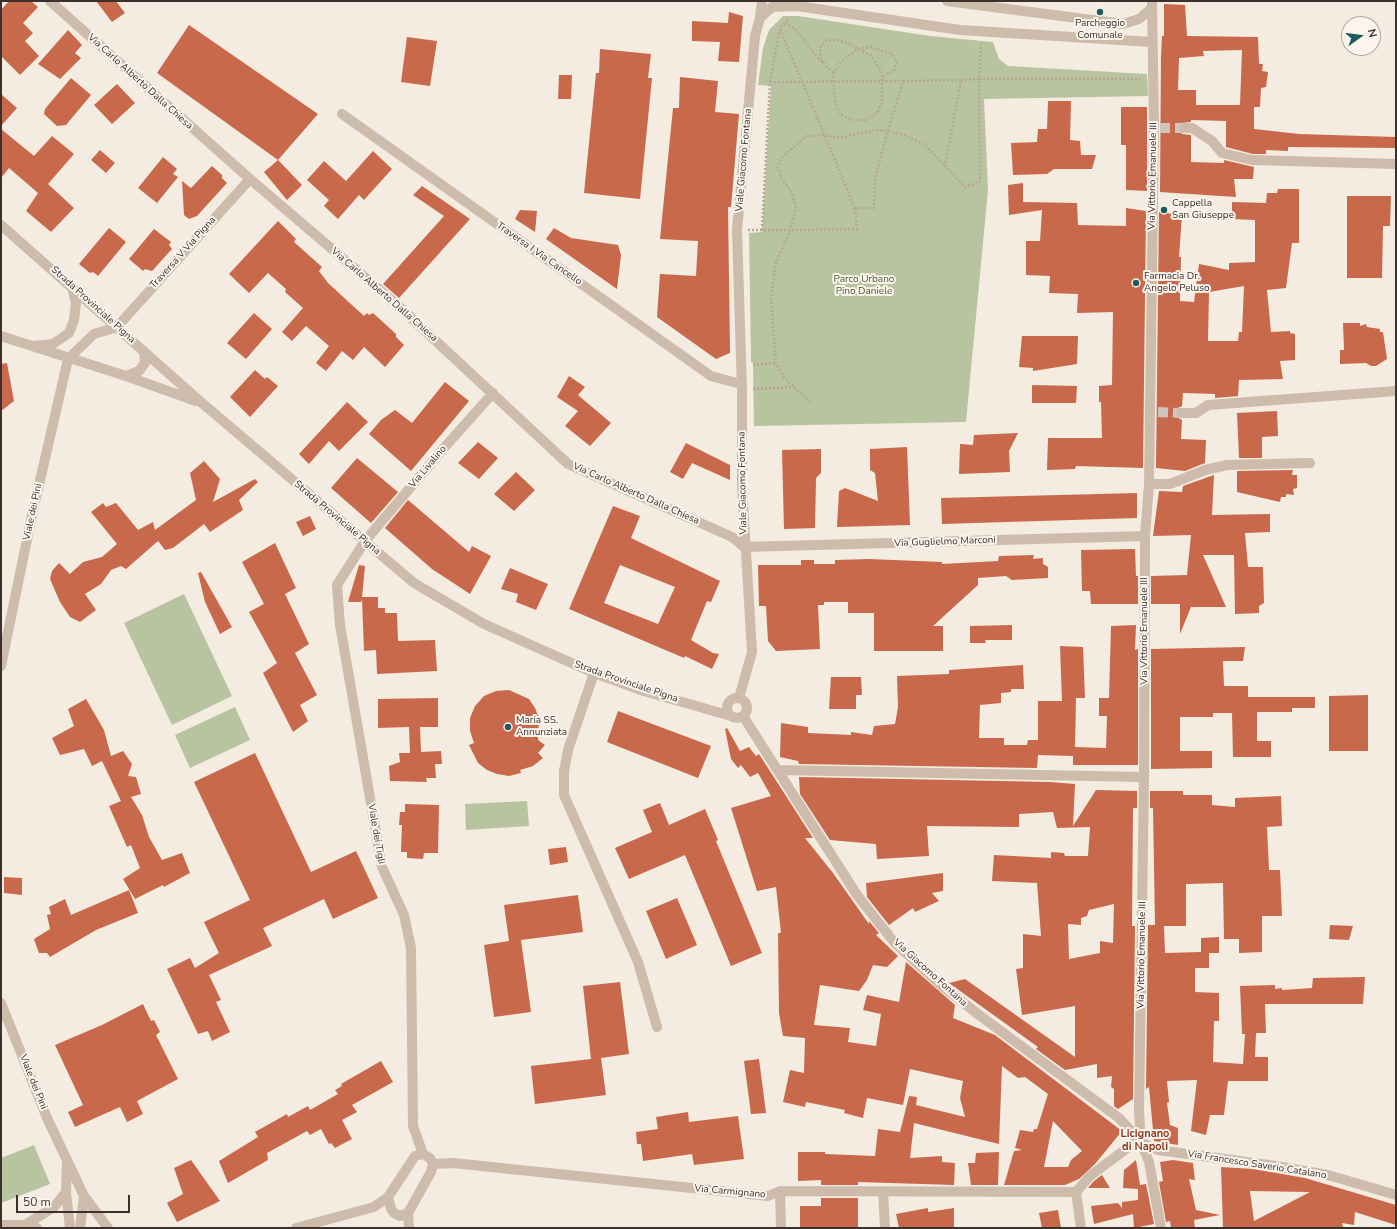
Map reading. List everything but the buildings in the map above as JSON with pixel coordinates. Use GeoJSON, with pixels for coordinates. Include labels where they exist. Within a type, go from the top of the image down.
{"type":"FeatureCollection","features":[{"type":"Feature","properties":{"kind":"street","name":"Via Carlo Alberto Dalla Chiesa"},"geometry":{"type":"LineString","coordinates":[[50,1],[250,179],[394,302],[568,464],[732,537],[744,548]]}},
{"type":"Feature","properties":{"kind":"street","name":"Viale Giacomo Fontana"},"geometry":{"type":"LineString","coordinates":[[738,698],[752,652],[744,548],[742,485],[746,386],[737,230],[755,36],[760,18],[762,1]]}},
{"type":"Feature","properties":{"kind":"street"},"geometry":{"type":"LineString","coordinates":[[947,1],[1123,24],[1139,19],[1152,4]]}},
{"type":"Feature","properties":{"kind":"street","name":"Via Vittorio Emanuele III"},"geometry":{"type":"LineString","coordinates":[[1141,1142],[1139,1111],[1144,777],[1145,536],[1154,412],[1157,128],[1153,85],[1152,4]]}},
{"type":"Feature","properties":{"kind":"street"},"geometry":{"type":"LineString","coordinates":[[760,18],[772,7],[797,6],[960,30],[1152,42]]}},
{"type":"Feature","properties":{"kind":"street","name":"Traversa I Via Cancello"},"geometry":{"type":"LineString","coordinates":[[342,114],[711,376],[746,386]]}},
{"type":"Feature","properties":{"kind":"street"},"geometry":{"type":"LineString","coordinates":[[1185,128],[1192,128],[1212,141],[1222,153],[1252,160],[1396,164]]}},
{"type":"Feature","properties":{"kind":"street","name":"Traversa V Via Pigna"},"geometry":{"type":"LineString","coordinates":[[117,327],[250,179]]}},
{"type":"Feature","properties":{"kind":"street","name":"Strada Provinciale Pigna"},"geometry":{"type":"LineString","coordinates":[[1,225],[202,404],[414,583],[484,624],[594,673],[644,691],[731,716]]}},
{"type":"Feature","properties":{"kind":"street"},"geometry":{"type":"LineString","coordinates":[[32,346],[53,344],[68,333],[74,320],[76,303],[72,287]]}},
{"type":"Feature","properties":{"kind":"street"},"geometry":{"type":"LineString","coordinates":[[68,358],[94,334],[117,327]]}},
{"type":"Feature","properties":{"kind":"street"},"geometry":{"type":"LineString","coordinates":[[1,336],[126,376],[202,404]]}},
{"type":"Feature","properties":{"kind":"street"},"geometry":{"type":"LineString","coordinates":[[126,376],[139,372],[146,363],[144,351]]}},
{"type":"Feature","properties":{"kind":"street","name":"Viale dei Pini"},"geometry":{"type":"LineString","coordinates":[[1,666],[32,515],[68,358]]}},
{"type":"Feature","properties":{"kind":"street"},"geometry":{"type":"LineString","coordinates":[[1182,412],[1196,412],[1208,405],[1396,391]]}},
{"type":"Feature","properties":{"kind":"street","name":"Via Livalino"},"geometry":{"type":"LineString","coordinates":[[365,542],[442,449],[492,393]]}},
{"type":"Feature","properties":{"kind":"street"},"geometry":{"type":"LineString","coordinates":[[1149,484],[1170,484],[1205,470],[1226,465],[1310,463]]}},
{"type":"Feature","properties":{"kind":"street","name":"Via Guglielmo Marconi"},"geometry":{"type":"LineString","coordinates":[[744,548],[1145,536]]}},
{"type":"Feature","properties":{"kind":"street","name":"Viale dei Tigli"},"geometry":{"type":"LineString","coordinates":[[365,542],[337,585],[340,625],[382,867],[404,915],[411,948],[413,1126],[423,1154]]}},
{"type":"Feature","properties":{"kind":"street"},"geometry":{"type":"LineString","coordinates":[[594,673],[568,750],[564,771],[564,795],[638,962],[657,1026]]}},
{"type":"Feature","properties":{"kind":"street"},"geometry":{"type":"LineString","coordinates":[[738,698],[746,705],[746,711],[743,716],[737,718],[731,716],[727,711],[728,704],[732,699],[738,698]]}},
{"type":"Feature","properties":{"kind":"street","name":"Via Giacomo Fontana"},"geometry":{"type":"LineString","coordinates":[[743,716],[779,770],[857,895],[894,942],[941,985],[979,1015],[1119,1118],[1141,1142]]}},
{"type":"Feature","properties":{"kind":"street"},"geometry":{"type":"LineString","coordinates":[[779,770],[1144,777]]}},
{"type":"Feature","properties":{"kind":"street","name":"Viale dei Pini"},"geometry":{"type":"LineString","coordinates":[[1,1003],[46,1118],[84,1196],[108,1228]]}},
{"type":"Feature","properties":{"kind":"street"},"geometry":{"type":"LineString","coordinates":[[1081,1228],[1076,1192],[1090,1176],[1134,1143],[1141,1142],[1149,1162],[1161,1228]]}},
{"type":"Feature","properties":{"kind":"street","name":"Via Francesco Saverio Catalano"},"geometry":{"type":"LineString","coordinates":[[1141,1142],[1158,1150],[1276,1166],[1328,1175],[1396,1195]]}},
{"type":"Feature","properties":{"kind":"street"},"geometry":{"type":"LineString","coordinates":[[296,1228],[374,1207],[388,1197],[415,1156],[423,1154],[430,1158],[433,1164],[431,1172],[408,1213],[409,1228]]}},
{"type":"Feature","properties":{"kind":"street","name":"Viale dei Pini"},"geometry":{"type":"LineString","coordinates":[[67,1160],[66,1192],[70,1228]]}},
{"type":"Feature","properties":{"kind":"street","name":"Via Carmignano"},"geometry":{"type":"LineString","coordinates":[[433,1164],[453,1163],[768,1196],[780,1191],[1076,1192]]}},
{"type":"Feature","properties":{"kind":"street"},"geometry":{"type":"LineString","coordinates":[[780,1191],[781,1228]]}},
{"type":"Feature","properties":{"kind":"street"},"geometry":{"type":"LineString","coordinates":[[25,1224],[54,1207],[66,1192]]}},
{"type":"Feature","properties":{"kind":"street"},"geometry":{"type":"LineString","coordinates":[[883,1192],[885,1228]]}},
{"type":"Feature","properties":{"kind":"street"},"geometry":{"type":"LineString","coordinates":[[80,1228],[84,1196]]}},
{"type":"Feature","properties":{"kind":"street"},"geometry":{"type":"LineString","coordinates":[[388,1197],[391,1209],[394,1213],[400,1216],[408,1213]]}},
{"type":"Feature","properties":{"kind":"street"},"geometry":{"type":"LineString","coordinates":[[1,1225],[25,1224],[37,1228]]}},
{"type":"Feature","properties":{"kind":"path"},"geometry":{"type":"LineString","coordinates":[[762,230],[770,82],[780,28],[785,23],[795,29],[823,63],[834,73]]}},
{"type":"Feature","properties":{"kind":"path"},"geometry":{"type":"LineString","coordinates":[[746,230],[857,229],[855,208],[780,28]]}},
{"type":"Feature","properties":{"kind":"path"},"geometry":{"type":"LineString","coordinates":[[823,63],[820,54],[821,46],[827,40],[837,40],[848,43],[858,49],[870,55],[879,68],[882,81],[882,102],[877,113],[866,120],[853,120],[841,114],[836,105],[833,82],[834,73],[841,62],[858,49],[870,47],[892,54],[896,57],[897,62],[894,71],[886,75],[882,81]]}},
{"type":"Feature","properties":{"kind":"path"},"geometry":{"type":"LineString","coordinates":[[810,402],[784,377],[776,363],[771,299],[776,263],[790,230],[796,207],[790,190],[782,179],[778,166],[783,156],[807,136],[824,135],[838,138],[876,130],[888,131],[905,135],[925,146],[964,187],[980,182],[978,79],[1141,78],[1153,85]]}},
{"type":"Feature","properties":{"kind":"path"},"geometry":{"type":"LineString","coordinates":[[770,82],[961,80],[945,166]]}},
{"type":"Feature","properties":{"kind":"path"},"geometry":{"type":"LineString","coordinates":[[855,208],[874,208],[875,178],[903,81]]}},
{"type":"Feature","properties":{"kind":"path"},"geometry":{"type":"LineString","coordinates":[[750,365],[776,363]]}},
{"type":"Feature","properties":{"kind":"path"},"geometry":{"type":"LineString","coordinates":[[746,386],[795,387]]}},
{"type":"Feature","properties":{"kind":"green space","name":"Parco Urbano Pino Daniele"},"geometry":{"type":"Polygon","coordinates":[[[783,16],[798,16],[930,36],[993,42],[999,59],[1008,66],[1147,74],[1148,96],[984,99],[988,190],[966,422],[754,426],[753,363],[751,362],[749,233],[762,232],[771,86],[758,85],[763,48],[769,30],[783,16]]]}},
{"type":"Feature","properties":{"kind":"green space"},"geometry":{"type":"Polygon","coordinates":[[[184,594],[232,696],[172,725],[124,623],[184,594]]]}},
{"type":"Feature","properties":{"kind":"green space"},"geometry":{"type":"Polygon","coordinates":[[[235,707],[250,740],[190,768],[175,735],[235,707]]]}},
{"type":"Feature","properties":{"kind":"green space"},"geometry":{"type":"Polygon","coordinates":[[[527,801],[529,826],[466,830],[465,804],[527,801]]]}},
{"type":"Feature","properties":{"kind":"green space"},"geometry":{"type":"Polygon","coordinates":[[[34,1145],[50,1184],[1,1203],[1,1158],[34,1145]]]}},
{"type":"Feature","properties":{"kind":"tunnel"},"geometry":{"type":"LineString","coordinates":[[1160,128],[1185,128]]}},
{"type":"Feature","properties":{"kind":"tunnel"},"geometry":{"type":"LineString","coordinates":[[1158,412],[1182,413]]}},
{"type":"Feature","properties":{"kind":"place","name":"Parcheggio Comunale"},"geometry":{"type":"Point","coordinates":[1100,12]}},
{"type":"Feature","properties":{"kind":"place","name":"Cappella San Giuseppe"},"geometry":{"type":"Point","coordinates":[1164,210]}},
{"type":"Feature","properties":{"kind":"place","name":"Farmacia Dr. Angelo Peluso"},"geometry":{"type":"Point","coordinates":[1136,283]}},
{"type":"Feature","properties":{"kind":"place","name":"Maria SS. Annunziata"},"geometry":{"type":"Point","coordinates":[508,727]}},
{"type":"Feature","properties":{"kind":"district","name":"Licignano di Napoli"},"geometry":{"type":"Point","coordinates":[1145,1140]}}]}
